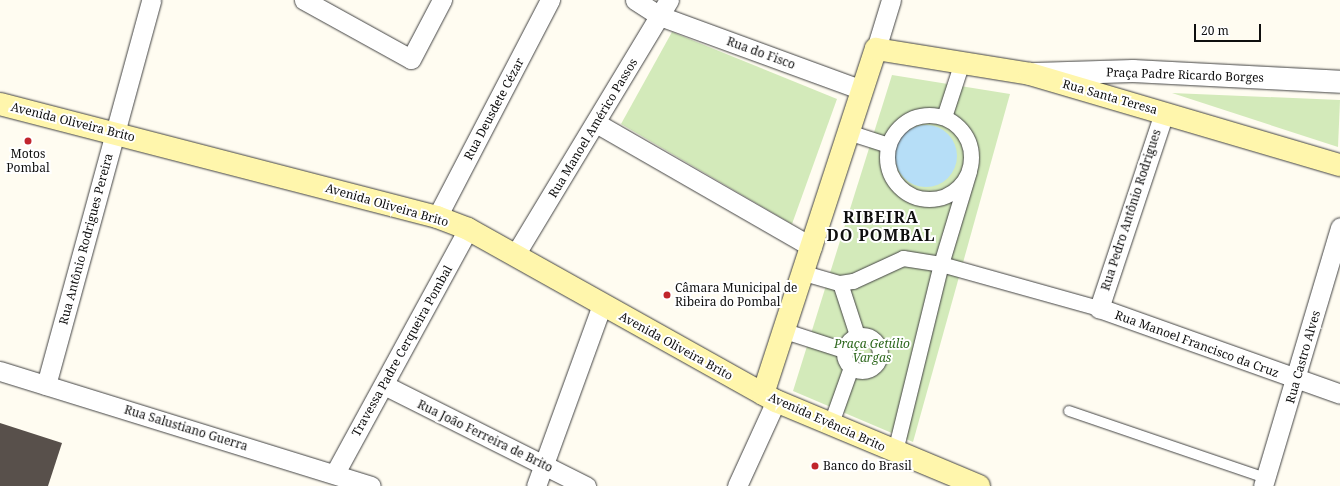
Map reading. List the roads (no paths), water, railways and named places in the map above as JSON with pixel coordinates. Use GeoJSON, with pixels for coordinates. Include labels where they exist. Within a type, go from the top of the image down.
{"type":"FeatureCollection","features":[{"type":"Feature","properties":{"kind":"main road","name":"Rua Santa Teresa"},"geometry":{"type":"LineString","coordinates":[[876,49],[1030,74],[1164,112],[1340,165]]}},
{"type":"Feature","properties":{"kind":"main road"},"geometry":{"type":"LineString","coordinates":[[770,397],[785,331],[876,49]]}},
{"type":"Feature","properties":{"kind":"main road","name":"Avenida Oliveira Brito"},"geometry":{"type":"LineString","coordinates":[[0,104],[115,132],[437,217],[468,229],[602,305],[770,397]]}},
{"type":"Feature","properties":{"kind":"main road","name":"Avenida Evência Brito"},"geometry":{"type":"LineString","coordinates":[[770,397],[979,486]]}},
{"type":"Feature","properties":{"kind":"street","name":"Rua Antônio Rodrigues Pereira"},"geometry":{"type":"LineString","coordinates":[[46,385],[151,0]]}},
{"type":"Feature","properties":{"kind":"street"},"geometry":{"type":"LineString","coordinates":[[304,0],[411,59],[442,0]]}},
{"type":"Feature","properties":{"kind":"street","name":"Rua Deusdete Cézar"},"geometry":{"type":"LineString","coordinates":[[437,217],[550,0]]}},
{"type":"Feature","properties":{"kind":"street","name":"Rua do Fisco"},"geometry":{"type":"LineString","coordinates":[[635,0],[665,8],[862,90]]}},
{"type":"Feature","properties":{"kind":"street"},"geometry":{"type":"LineString","coordinates":[[876,49],[892,0]]}},
{"type":"Feature","properties":{"kind":"street","name":"Rua Manoel Américo Passos"},"geometry":{"type":"LineString","coordinates":[[515,255],[665,8]]}},
{"type":"Feature","properties":{"kind":"street"},"geometry":{"type":"LineString","coordinates":[[944,117],[962,62]]}},
{"type":"Feature","properties":{"kind":"street","name":"Praça Padre Ricardo Borges"},"geometry":{"type":"LineString","coordinates":[[1030,74],[1133,71],[1340,82]]}},
{"type":"Feature","properties":{"kind":"street","name":"Rua Pedro Antônio Rodrigues"},"geometry":{"type":"LineString","coordinates":[[1099,308],[1164,112]]}},
{"type":"Feature","properties":{"kind":"street"},"geometry":{"type":"LineString","coordinates":[[895,451],[941,264],[969,171],[970,145],[964,133],[944,117],[930,114],[910,119],[894,132],[888,145],[886,158],[891,176],[904,192],[915,198],[942,198],[963,183],[969,171]]}},
{"type":"Feature","properties":{"kind":"street"},"geometry":{"type":"LineString","coordinates":[[596,123],[812,247]]}},
{"type":"Feature","properties":{"kind":"street"},"geometry":{"type":"LineString","coordinates":[[848,132],[888,145]]}},
{"type":"Feature","properties":{"kind":"street","name":"Rua Castro Alves"},"geometry":{"type":"LineString","coordinates":[[1264,482],[1296,380],[1340,227]]}},
{"type":"Feature","properties":{"kind":"street","name":"Travessa Padre Cerqueira Pombal"},"geometry":{"type":"LineString","coordinates":[[335,474],[468,229]]}},
{"type":"Feature","properties":{"kind":"street"},"geometry":{"type":"LineString","coordinates":[[804,273],[840,283],[853,281],[903,258],[941,264],[1099,308]]}},
{"type":"Feature","properties":{"kind":"street"},"geometry":{"type":"LineString","coordinates":[[840,283],[857,335]]}},
{"type":"Feature","properties":{"kind":"street"},"geometry":{"type":"LineString","coordinates":[[536,486],[602,305]]}},
{"type":"Feature","properties":{"kind":"street","name":"Rua Manoel Francisco da Cruz"},"geometry":{"type":"LineString","coordinates":[[1099,308],[1296,380],[1340,394]]}},
{"type":"Feature","properties":{"kind":"street"},"geometry":{"type":"LineString","coordinates":[[785,331],[844,350]]}},
{"type":"Feature","properties":{"kind":"street"},"geometry":{"type":"LineString","coordinates":[[831,423],[851,367],[844,350],[848,341],[857,335]]}},
{"type":"Feature","properties":{"kind":"street"},"geometry":{"type":"LineString","coordinates":[[851,367],[868,370],[880,356],[874,340],[857,335]]}},
{"type":"Feature","properties":{"kind":"street","name":"Rua Salustiano Guerra"},"geometry":{"type":"LineString","coordinates":[[0,371],[371,486]]}},
{"type":"Feature","properties":{"kind":"street","name":"Rua João Ferreira de Brito"},"geometry":{"type":"LineString","coordinates":[[384,385],[586,486]]}},
{"type":"Feature","properties":{"kind":"street"},"geometry":{"type":"LineString","coordinates":[[737,486],[770,397]]}},
{"type":"Feature","properties":{"kind":"lane"},"geometry":{"type":"LineString","coordinates":[[1069,411],[1264,482]]}},
{"type":"Feature","properties":{"kind":"water"},"geometry":{"type":"Polygon","coordinates":[[[920,125],[932,125],[948,134],[955,144],[957,156],[955,168],[948,178],[932,187],[920,187],[909,182],[900,173],[895,162],[895,150],[900,139],[909,130],[920,125]]]}},
{"type":"Feature","properties":{"kind":"place","name":"Motos Pombal"},"geometry":{"type":"Point","coordinates":[28,141]}},
{"type":"Feature","properties":{"kind":"place","name":"Câmara Municipal de Ribeira do Pombal"},"geometry":{"type":"Point","coordinates":[667,295]}},
{"type":"Feature","properties":{"kind":"place","name":"Banco do Brasil"},"geometry":{"type":"Point","coordinates":[815,466]}},
{"type":"Feature","properties":{"kind":"district","name":"RIBEIRA DO POMBAL"},"geometry":{"type":"Point","coordinates":[881,226]}},
{"type":"Feature","properties":{"kind":"park label","name":"Praça Getúlio Vargas"},"geometry":{"type":"Point","coordinates":[872,351]}}]}
